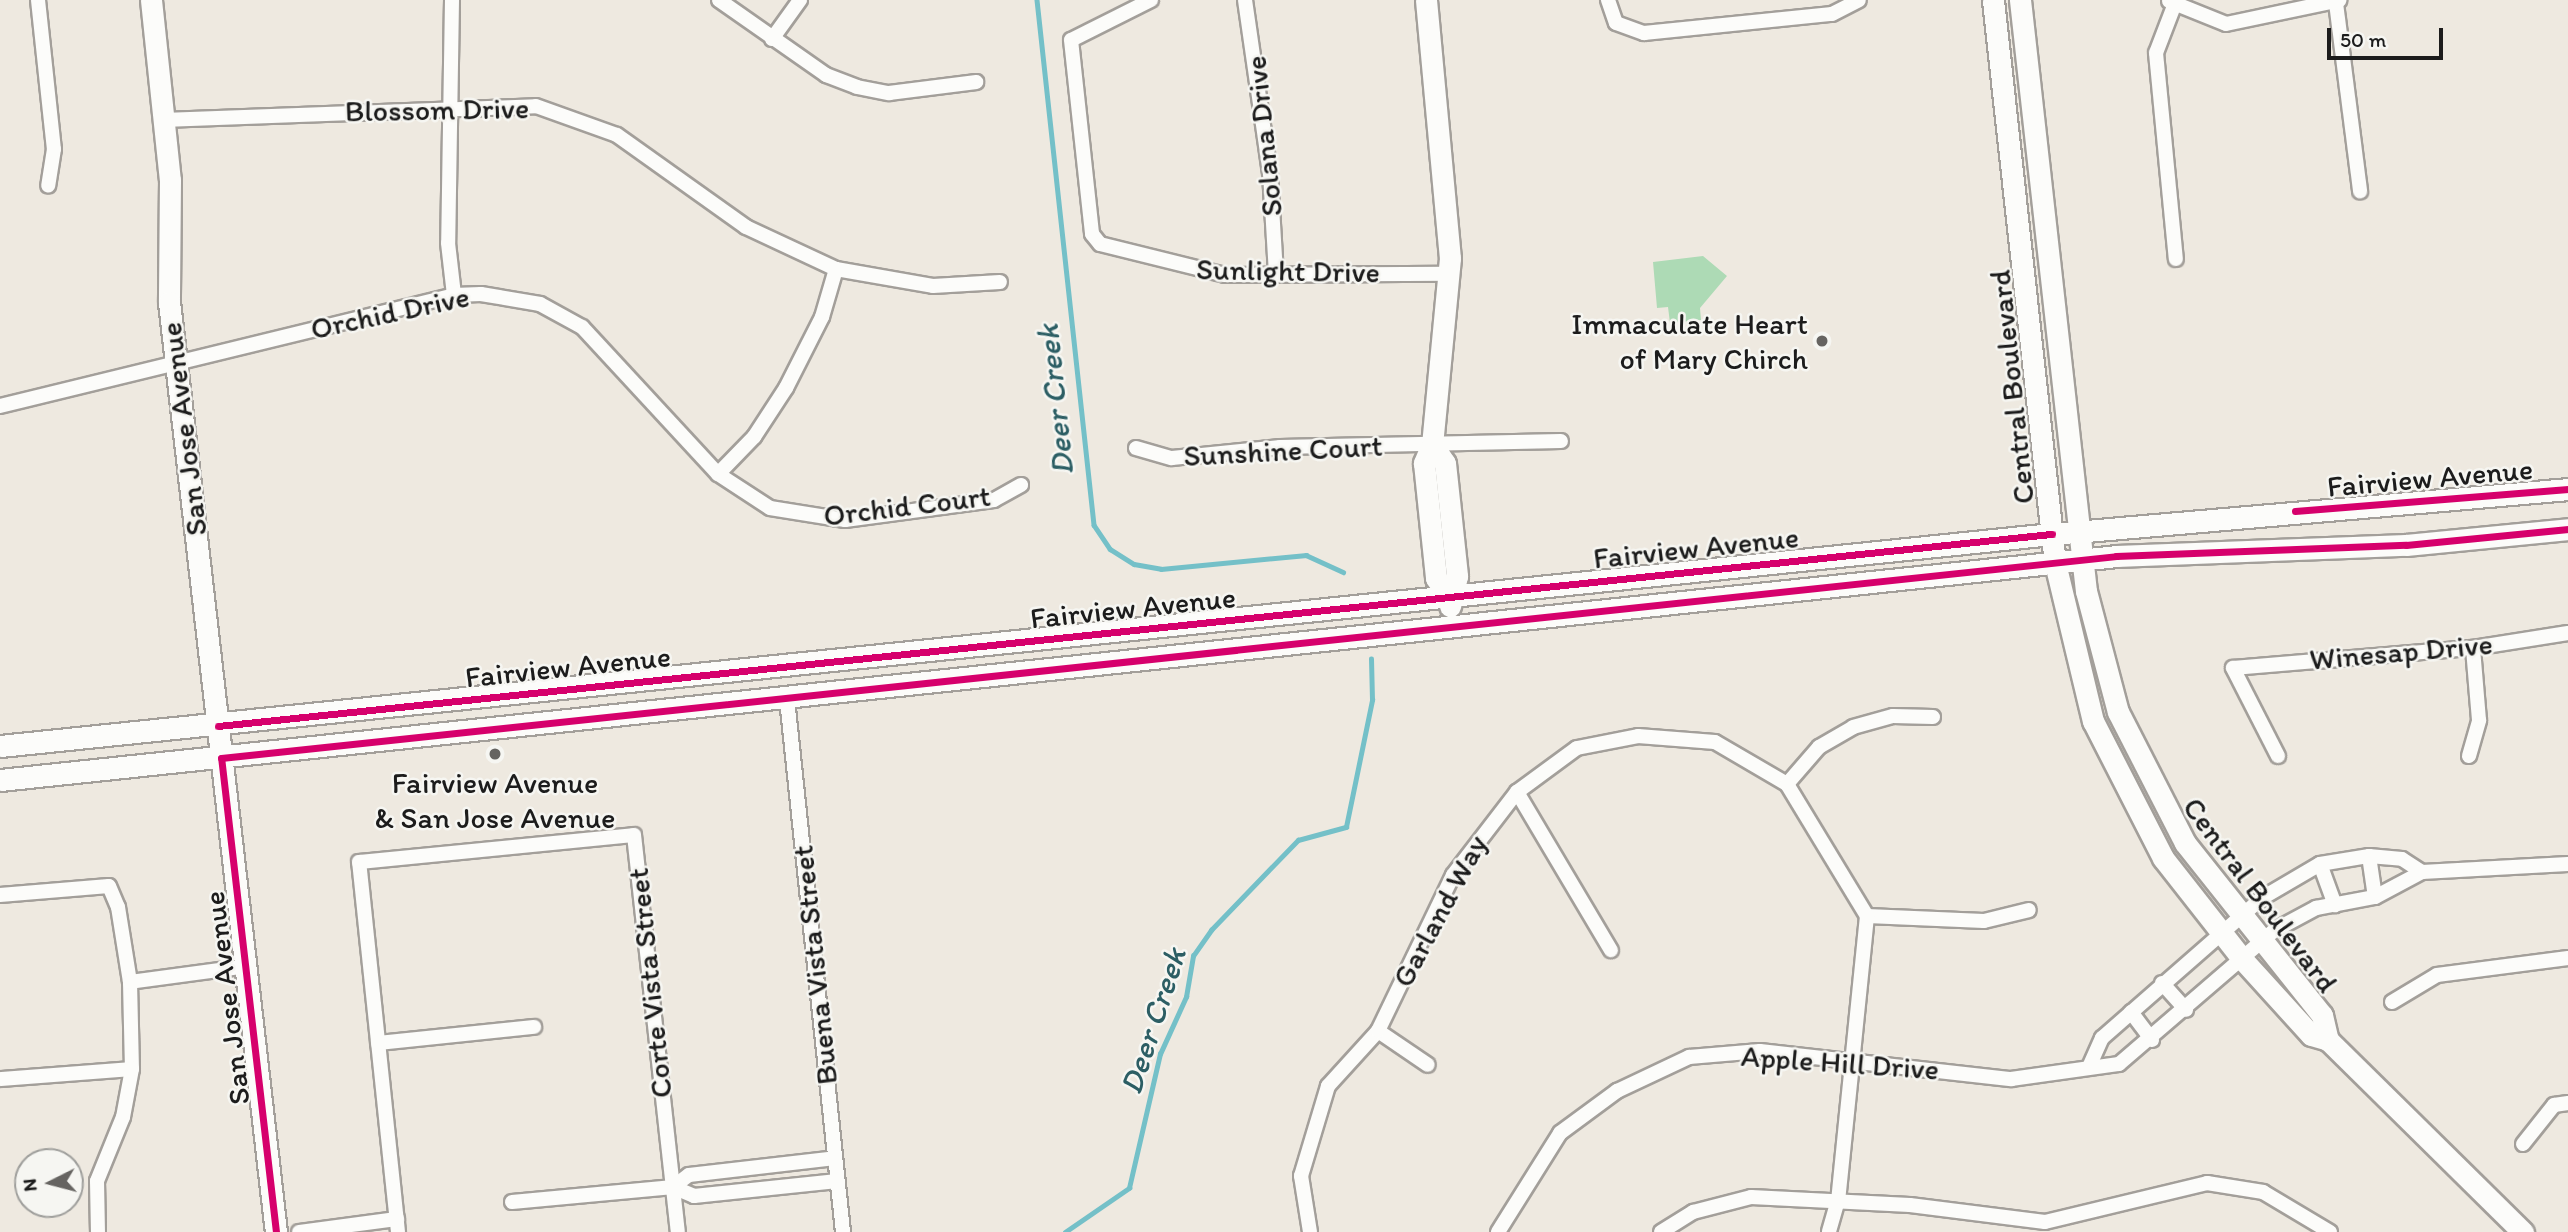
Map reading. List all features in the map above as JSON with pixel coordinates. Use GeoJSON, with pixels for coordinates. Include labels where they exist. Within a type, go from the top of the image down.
{"type":"FeatureCollection","features":[{"type":"Feature","properties":{"kind":"main road","name":"San Jose Avenue"},"geometry":{"type":"LineString","coordinates":[[151,0],[163,120],[176,363],[221,758],[248,966],[276,1232]]}},
{"type":"Feature","properties":{"kind":"main road"},"geometry":{"type":"LineString","coordinates":[[1426,0],[1450,274],[1432,444],[1424,463],[1435,570],[1449,597],[1452,625]]}},
{"type":"Feature","properties":{"kind":"main road","name":"Central Boulevard"},"geometry":{"type":"LineString","coordinates":[[1993,0],[2055,563],[2093,721],[2163,858],[2243,960],[2311,1035],[2328,1040],[2523,1232]]}},
{"type":"Feature","properties":{"kind":"main road","name":"Central Boulevard"},"geometry":{"type":"LineString","coordinates":[[2020,0],[2084,560],[2118,712],[2185,843],[2322,1015],[2328,1040]]}},
{"type":"Feature","properties":{"kind":"main road","name":"Fairview Avenue"},"geometry":{"type":"LineString","coordinates":[[0,746],[218,726],[2081,531],[2568,489]]}},
{"type":"Feature","properties":{"kind":"main road","name":"Fairview Avenue"},"geometry":{"type":"LineString","coordinates":[[0,780],[2084,560],[2406,545],[2568,529]]}},
{"type":"Feature","properties":{"kind":"street"},"geometry":{"type":"LineString","coordinates":[[38,0],[54,149],[48,186]]}},
{"type":"Feature","properties":{"kind":"street"},"geometry":{"type":"LineString","coordinates":[[452,0],[448,243],[454,295]]}},
{"type":"Feature","properties":{"kind":"street"},"geometry":{"type":"LineString","coordinates":[[719,0],[772,39],[857,87],[889,93],[976,82]]}},
{"type":"Feature","properties":{"kind":"street"},"geometry":{"type":"LineString","coordinates":[[772,39],[800,0]]}},
{"type":"Feature","properties":{"kind":"street","name":"Sunlight Drive"},"geometry":{"type":"LineString","coordinates":[[1151,0],[1071,40],[1093,234],[1100,244],[1189,270],[1276,274],[1450,274]]}},
{"type":"Feature","properties":{"kind":"street","name":"Solana Drive"},"geometry":{"type":"LineString","coordinates":[[1245,0],[1270,173],[1276,274]]}},
{"type":"Feature","properties":{"kind":"street"},"geometry":{"type":"LineString","coordinates":[[1608,0],[1616,23],[1644,33],[1832,14],[1859,0]]}},
{"type":"Feature","properties":{"kind":"street"},"geometry":{"type":"LineString","coordinates":[[2176,259],[2156,53],[2171,3],[2226,23],[2338,2],[2360,191]]}},
{"type":"Feature","properties":{"kind":"street","name":"Blossom Drive"},"geometry":{"type":"LineString","coordinates":[[163,120],[450,107],[564,112],[635,146],[746,227],[836,269],[933,285],[1000,282]]}},
{"type":"Feature","properties":{"kind":"street"},"geometry":{"type":"LineString","coordinates":[[718,474],[754,437],[786,388],[822,317],[836,269]]}},
{"type":"Feature","properties":{"kind":"street","name":"Orchid Drive"},"geometry":{"type":"LineString","coordinates":[[0,406],[454,295],[513,296],[582,327],[718,474]]}},
{"type":"Feature","properties":{"kind":"street","name":"Sunshine Court"},"geometry":{"type":"LineString","coordinates":[[1136,448],[1172,457],[1432,444],[1561,441]]}},
{"type":"Feature","properties":{"kind":"street","name":"Orchid Court"},"geometry":{"type":"LineString","coordinates":[[718,474],[770,508],[845,520],[994,500],[1021,485]]}},
{"type":"Feature","properties":{"kind":"street","name":"Winesap Drive"},"geometry":{"type":"LineString","coordinates":[[2278,756],[2233,667],[2473,648],[2568,633]]}},
{"type":"Feature","properties":{"kind":"street"},"geometry":{"type":"LineString","coordinates":[[2469,756],[2479,720],[2473,648]]}},
{"type":"Feature","properties":{"kind":"street","name":"Buena Vista Street"},"geometry":{"type":"LineString","coordinates":[[787,699],[843,1232]]}},
{"type":"Feature","properties":{"kind":"street"},"geometry":{"type":"LineString","coordinates":[[1787,784],[1819,747],[1853,727],[1893,716],[1933,717]]}},
{"type":"Feature","properties":{"kind":"street","name":"Garland Way"},"geometry":{"type":"LineString","coordinates":[[1310,1232],[1301,1176],[1309,1137],[1328,1086],[1378,1031],[1453,874],[1517,792],[1577,748],[1638,737],[1715,742],[1787,784],[1867,916]]}},
{"type":"Feature","properties":{"kind":"street"},"geometry":{"type":"LineString","coordinates":[[1517,792],[1611,950]]}},
{"type":"Feature","properties":{"kind":"street","name":"Corte Vista Street"},"geometry":{"type":"LineString","coordinates":[[397,1225],[359,862],[634,835],[678,1232]]}},
{"type":"Feature","properties":{"kind":"street"},"geometry":{"type":"LineString","coordinates":[[2369,856],[2375,897]]}},
{"type":"Feature","properties":{"kind":"street","name":"Apple Hill Drive"},"geometry":{"type":"LineString","coordinates":[[2089,1067],[2102,1038],[2220,932],[2240,915],[2320,864],[2369,856],[2402,859],[2422,872]]}},
{"type":"Feature","properties":{"kind":"street"},"geometry":{"type":"LineString","coordinates":[[2320,864],[2335,905]]}},
{"type":"Feature","properties":{"kind":"street","name":"Apple Hill Drive"},"geometry":{"type":"LineString","coordinates":[[1498,1232],[1560,1133],[1617,1091],[1689,1057],[1760,1051],[1854,1059],[2011,1079],[2119,1064],[2152,1040],[2263,943],[2316,908],[2375,897],[2422,872],[2568,864]]}},
{"type":"Feature","properties":{"kind":"street"},"geometry":{"type":"LineString","coordinates":[[0,895],[110,886],[130,982],[132,1069],[123,1117],[97,1181],[98,1232]]}},
{"type":"Feature","properties":{"kind":"street"},"geometry":{"type":"LineString","coordinates":[[1829,1232],[1838,1200],[1867,916],[1984,921],[2029,910]]}},
{"type":"Feature","properties":{"kind":"street"},"geometry":{"type":"LineString","coordinates":[[2392,1002],[2437,975],[2568,958]]}},
{"type":"Feature","properties":{"kind":"street"},"geometry":{"type":"LineString","coordinates":[[130,982],[248,966]]}},
{"type":"Feature","properties":{"kind":"street"},"geometry":{"type":"LineString","coordinates":[[2162,983],[2186,1010]]}},
{"type":"Feature","properties":{"kind":"street"},"geometry":{"type":"LineString","coordinates":[[2131,1012],[2152,1040]]}},
{"type":"Feature","properties":{"kind":"street"},"geometry":{"type":"LineString","coordinates":[[377,1044],[534,1027]]}},
{"type":"Feature","properties":{"kind":"street"},"geometry":{"type":"LineString","coordinates":[[1378,1031],[1428,1065]]}},
{"type":"Feature","properties":{"kind":"street"},"geometry":{"type":"LineString","coordinates":[[0,1079],[132,1069]]}},
{"type":"Feature","properties":{"kind":"street"},"geometry":{"type":"LineString","coordinates":[[2523,1144],[2554,1105],[2568,1103]]}},
{"type":"Feature","properties":{"kind":"street"},"geometry":{"type":"LineString","coordinates":[[673,1187],[689,1175],[835,1158]]}},
{"type":"Feature","properties":{"kind":"street"},"geometry":{"type":"LineString","coordinates":[[512,1202],[673,1187],[694,1196],[837,1181]]}},
{"type":"Feature","properties":{"kind":"street"},"geometry":{"type":"LineString","coordinates":[[1661,1232],[1693,1212],[1751,1197],[1838,1200],[2045,1227],[2207,1182],[2263,1192],[2330,1232]]}},
{"type":"Feature","properties":{"kind":"street"},"geometry":{"type":"LineString","coordinates":[[299,1232],[397,1225]]}},
{"type":"Feature","properties":{"kind":"green space"},"geometry":{"type":"Polygon","coordinates":[[[1703,256],[1727,276],[1700,308],[1701,320],[1670,323],[1668,307],[1657,308],[1653,262],[1703,256]]]}},
{"type":"Feature","properties":{"kind":"waterway","name":"Deer Creek"},"geometry":{"type":"LineString","coordinates":[[1037,0],[1094,525],[1110,549],[1134,564],[1161,569],[1306,555],[1343,572]]}},
{"type":"Feature","properties":{"kind":"waterway","name":"Deer Creek"},"geometry":{"type":"LineString","coordinates":[[1065,1232],[1129,1188],[1160,1054],[1186,997],[1193,956],[1211,930],[1298,840],[1346,827],[1372,700],[1371,659]]}},
{"type":"Feature","properties":{"kind":"cycle path"},"geometry":{"type":"LineString","coordinates":[[2295,511],[2568,489]]}},
{"type":"Feature","properties":{"kind":"cycle path"},"geometry":{"type":"LineString","coordinates":[[276,1232],[221,758],[2116,556],[2406,545],[2568,529]]}},
{"type":"Feature","properties":{"kind":"cycle path"},"geometry":{"type":"LineString","coordinates":[[218,726],[2052,534]]}},
{"type":"Feature","properties":{"kind":"place","name":"Immaculate Heart of Mary Chirch"},"geometry":{"type":"Point","coordinates":[1822,341]}},
{"type":"Feature","properties":{"kind":"place","name":"Fairview Avenue & San Jose Avenue"},"geometry":{"type":"Point","coordinates":[495,754]}}]}
